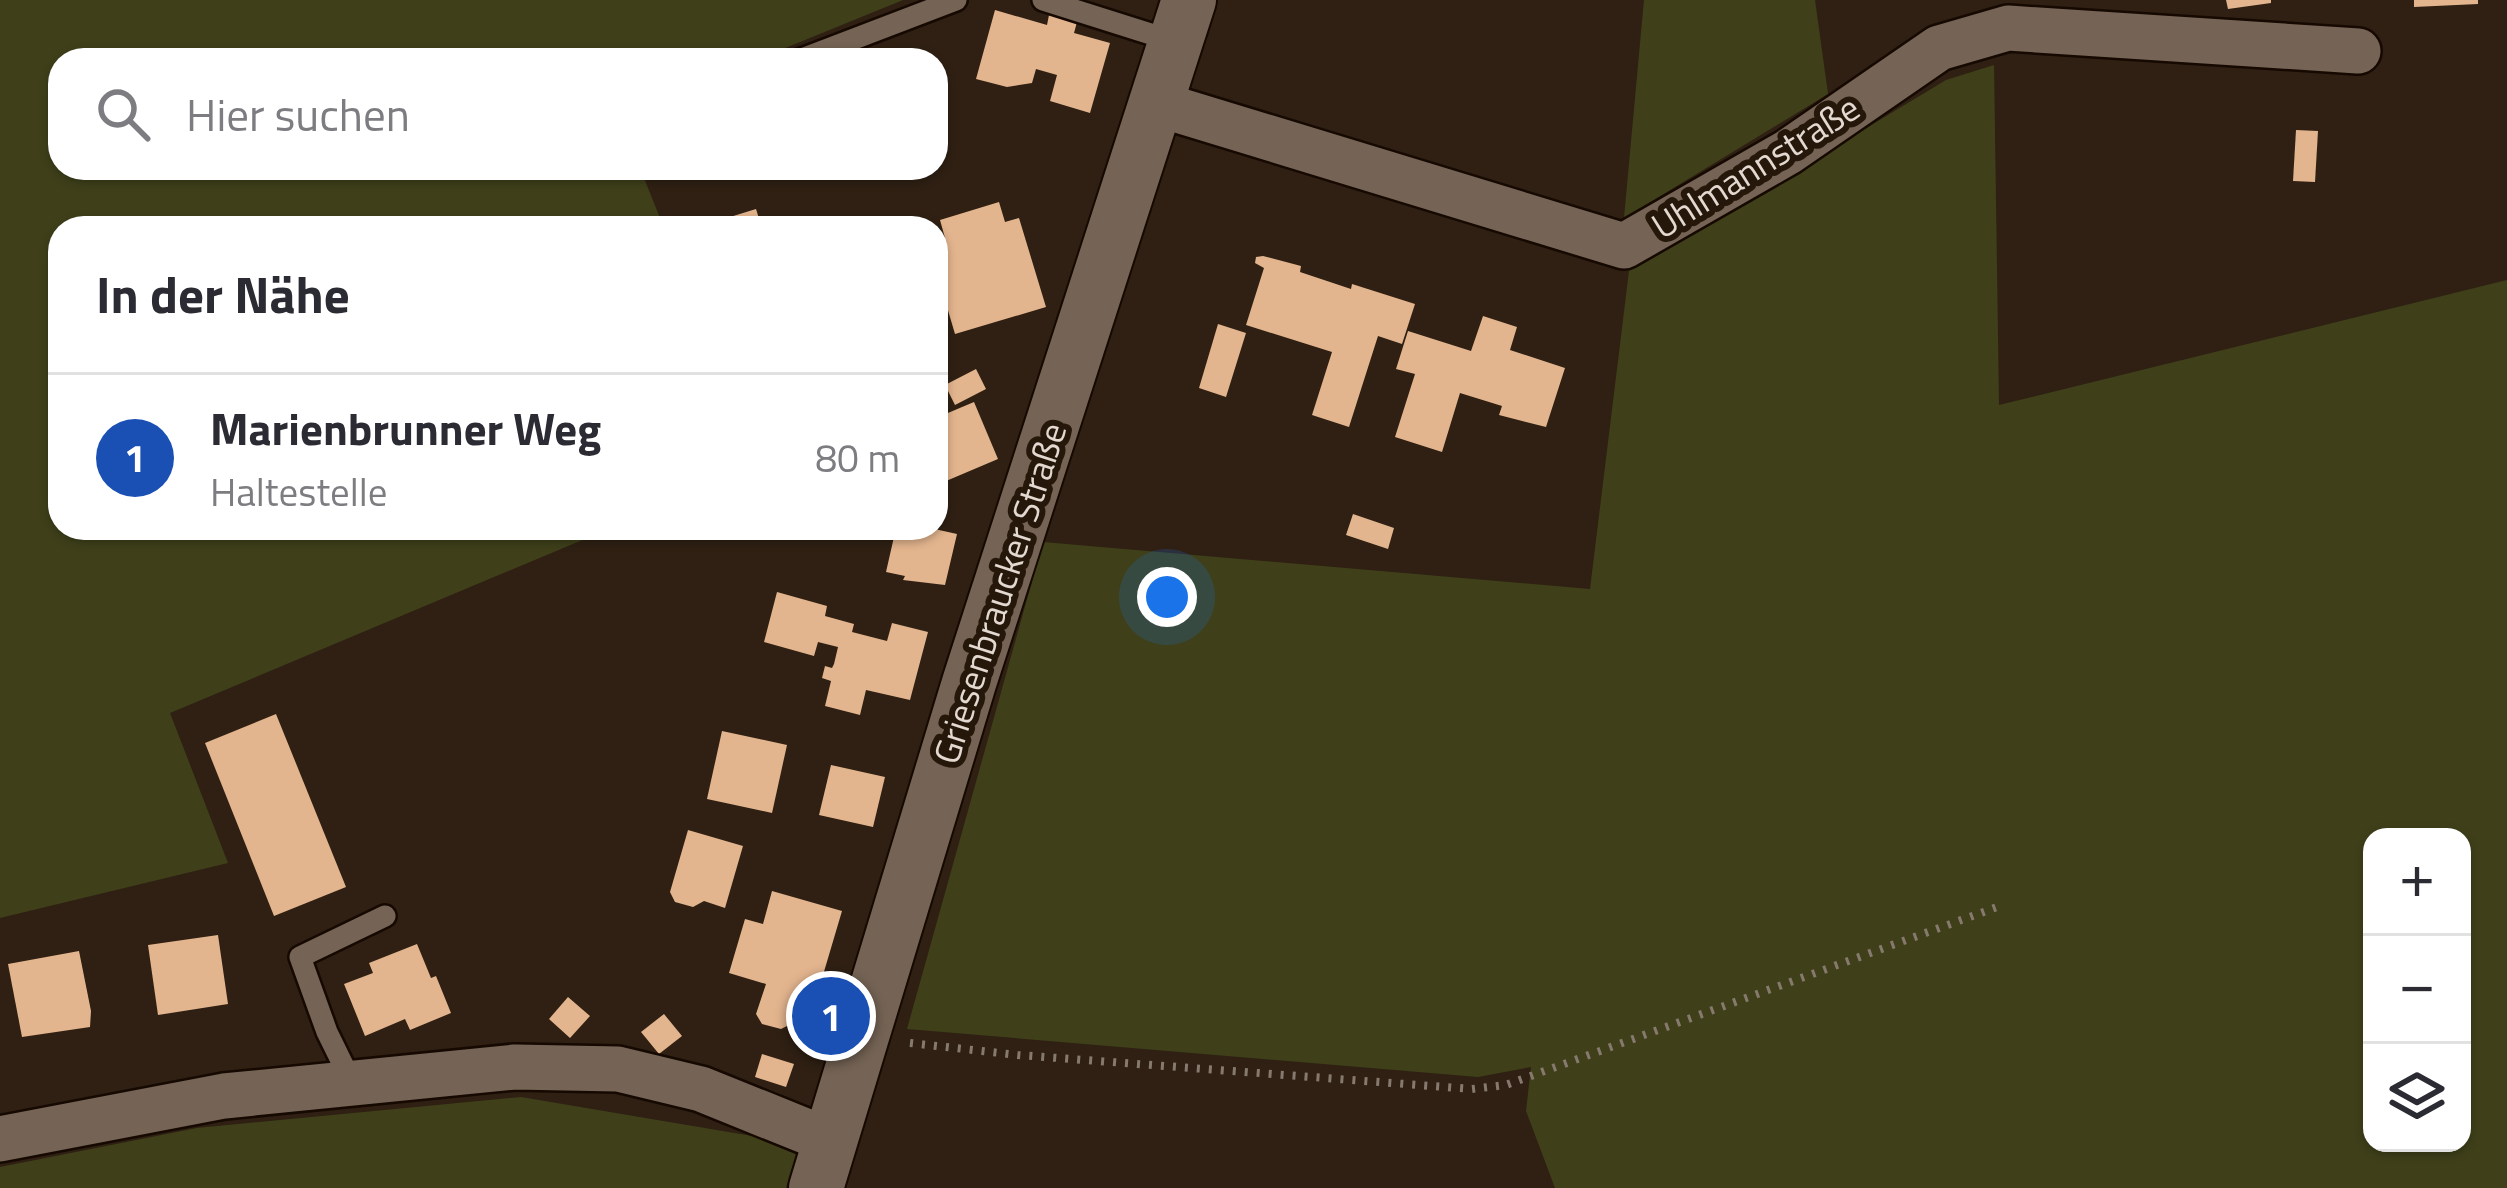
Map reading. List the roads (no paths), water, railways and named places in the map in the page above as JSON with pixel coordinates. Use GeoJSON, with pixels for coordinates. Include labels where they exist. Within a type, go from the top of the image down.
{"type":"FeatureCollection","features":[{"type":"Feature","properties":{"kind":"street","name":"Griesenbraucker Straße"},"geometry":{"type":"LineString","coordinates":[[823,1164],[969,683],[1183,21]]}},
{"type":"Feature","properties":{"kind":"street","name":"Uhlmannstraße"},"geometry":{"type":"LineString","coordinates":[[1158,104],[1624,246],[1788,152],[1939,47],[2008,28],[2358,51]]}},
{"type":"Feature","properties":{"kind":"street"},"geometry":{"type":"LineString","coordinates":[[0,1139],[224,1096],[515,1066],[618,1070],[701,1089],[823,1164]]}},
{"type":"Feature","properties":{"kind":"lane"},"geometry":{"type":"LineString","coordinates":[[830,48],[956,0]]}},
{"type":"Feature","properties":{"kind":"lane"},"geometry":{"type":"LineString","coordinates":[[1042,0],[1183,21]]}},
{"type":"Feature","properties":{"kind":"lane"},"geometry":{"type":"LineString","coordinates":[[352,1083],[300,957],[385,916]]}},
{"type":"Feature","properties":{"kind":"place","name":"Marienbrunner Weg"},"geometry":{"type":"Point","coordinates":[831,1016]}}]}
